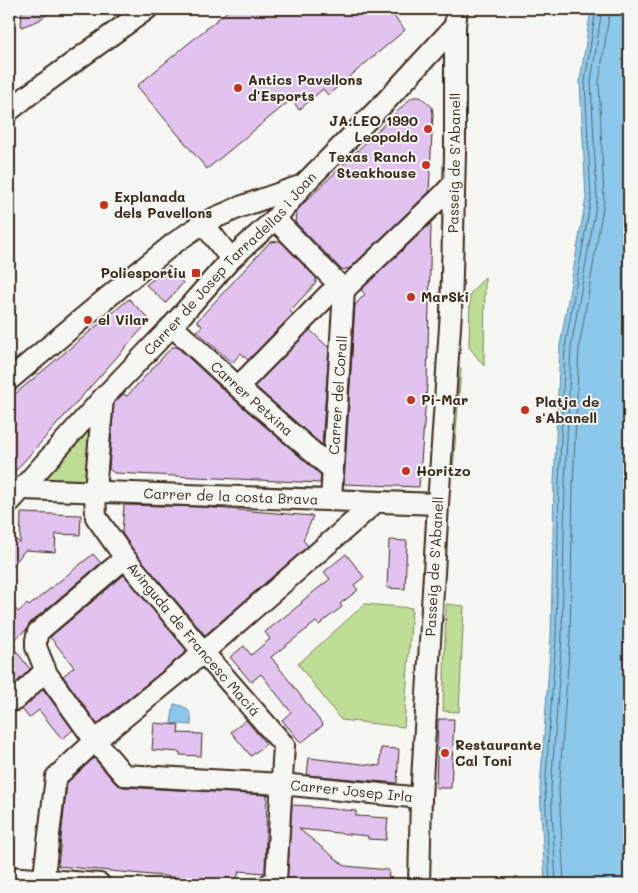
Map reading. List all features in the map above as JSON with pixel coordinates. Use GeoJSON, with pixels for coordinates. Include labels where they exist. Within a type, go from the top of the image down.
{"type":"FeatureCollection","features":[{"type":"Feature","properties":{"kind":"street"},"geometry":{"type":"LineString","coordinates":[[9,110],[147,9]]}},
{"type":"Feature","properties":{"kind":"street","name":"Passeig de S'Abanell"},"geometry":{"type":"LineString","coordinates":[[419,884],[421,798],[438,504],[452,312],[456,18]]}},
{"type":"Feature","properties":{"kind":"street","name":"Carrer de Josep Tarradellas i Joan"},"geometry":{"type":"LineString","coordinates":[[9,503],[231,260],[275,219],[304,184],[385,102],[456,18]]}},
{"type":"Feature","properties":{"kind":"street"},"geometry":{"type":"LineString","coordinates":[[238,387],[329,294],[344,290],[442,196],[454,182]]}},
{"type":"Feature","properties":{"kind":"street"},"geometry":{"type":"LineString","coordinates":[[9,380],[108,296],[202,223],[304,184]]}},
{"type":"Feature","properties":{"kind":"street"},"geometry":{"type":"LineString","coordinates":[[275,219],[344,290]]}},
{"type":"Feature","properties":{"kind":"street"},"geometry":{"type":"LineString","coordinates":[[202,223],[231,260]]}},
{"type":"Feature","properties":{"kind":"street","name":"Carrer del Corall"},"geometry":{"type":"LineString","coordinates":[[331,500],[344,290]]}},
{"type":"Feature","properties":{"kind":"street","name":"Carrer Petxina"},"geometry":{"type":"LineString","coordinates":[[172,326],[333,470]]}},
{"type":"Feature","properties":{"kind":"street","name":"Avinguda de Francesc Maciá"},"geometry":{"type":"LineString","coordinates":[[103,398],[95,491],[96,518],[125,558],[284,745],[273,883]]}},
{"type":"Feature","properties":{"kind":"street","name":"Carrer de la costa Brava"},"geometry":{"type":"LineString","coordinates":[[23,489],[438,504]]}},
{"type":"Feature","properties":{"kind":"street"},"geometry":{"type":"LineString","coordinates":[[43,882],[56,777],[95,741],[203,652],[376,502]]}},
{"type":"Feature","properties":{"kind":"street","name":"Carrer Josep Irla"},"geometry":{"type":"LineString","coordinates":[[125,558],[38,632],[36,640],[36,647],[45,671],[95,741],[124,775],[281,784],[421,798]]}},
{"type":"Feature","properties":{"kind":"street"},"geometry":{"type":"LineString","coordinates":[[15,700],[45,671]]}},
{"type":"Feature","properties":{"kind":"street"},"geometry":{"type":"LineString","coordinates":[[9,877],[43,882],[100,884]]}},
{"type":"Feature","properties":{"kind":"green space"},"geometry":{"type":"Polygon","coordinates":[[[485,277],[484,366],[469,347],[470,294],[485,277]]]}},
{"type":"Feature","properties":{"kind":"green space"},"geometry":{"type":"Polygon","coordinates":[[[460,367],[453,470],[450,470],[458,392],[458,368],[460,367]]]}},
{"type":"Feature","properties":{"kind":"green space"},"geometry":{"type":"Polygon","coordinates":[[[100,408],[83,490],[28,486],[100,408]]]}},
{"type":"Feature","properties":{"kind":"green space"},"geometry":{"type":"Polygon","coordinates":[[[365,604],[412,608],[404,727],[341,720],[298,664],[365,604]]]}},
{"type":"Feature","properties":{"kind":"green space"},"geometry":{"type":"Polygon","coordinates":[[[446,604],[464,606],[459,712],[443,711],[446,604]]]}},
{"type":"Feature","properties":{"kind":"water"},"geometry":{"type":"Polygon","coordinates":[[[591,9],[629,9],[629,884],[545,884],[540,789],[551,637],[554,484],[560,346],[586,198],[580,81],[591,9]]]}},
{"type":"Feature","properties":{"kind":"water"},"geometry":{"type":"Polygon","coordinates":[[[174,704],[188,710],[191,717],[191,725],[171,723],[174,704]]]}},
{"type":"Feature","properties":{"kind":"building"},"geometry":{"type":"Polygon","coordinates":[[[22,9],[57,9],[40,20],[21,27],[22,9]]]}},
{"type":"Feature","properties":{"kind":"building","name":"Antics Pavellons d'Esports"},"geometry":{"type":"Polygon","coordinates":[[[230,9],[388,9],[405,30],[328,95],[323,89],[299,110],[292,99],[207,169],[137,86],[230,9]]]}},
{"type":"Feature","properties":{"kind":"building"},"geometry":{"type":"Polygon","coordinates":[[[414,97],[420,97],[432,107],[429,192],[350,268],[342,270],[295,222],[296,212],[414,97]]]}},
{"type":"Feature","properties":{"kind":"building"},"geometry":{"type":"Polygon","coordinates":[[[430,224],[427,385],[419,487],[344,484],[355,305],[365,294],[361,290],[430,224]]]}},
{"type":"Feature","properties":{"kind":"building"},"geometry":{"type":"Polygon","coordinates":[[[280,241],[316,278],[316,283],[290,311],[293,314],[248,360],[241,353],[232,363],[197,331],[202,326],[197,321],[270,242],[280,241]]]}},
{"type":"Feature","properties":{"kind":"building"},"geometry":{"type":"Polygon","coordinates":[[[169,266],[183,283],[166,303],[146,285],[169,266]]]}},
{"type":"Feature","properties":{"kind":"building"},"geometry":{"type":"Polygon","coordinates":[[[129,299],[150,320],[9,478],[9,399],[129,299]]]}},
{"type":"Feature","properties":{"kind":"building"},"geometry":{"type":"Polygon","coordinates":[[[310,330],[329,348],[322,445],[255,386],[310,330]]]}},
{"type":"Feature","properties":{"kind":"building"},"geometry":{"type":"Polygon","coordinates":[[[172,347],[177,347],[321,475],[320,483],[114,473],[109,469],[114,403],[123,394],[127,396],[172,347]]]}},
{"type":"Feature","properties":{"kind":"building"},"geometry":{"type":"Polygon","coordinates":[[[124,505],[202,507],[313,516],[303,540],[308,546],[205,635],[134,551],[122,533],[124,505]]]}},
{"type":"Feature","properties":{"kind":"building"},"geometry":{"type":"Polygon","coordinates":[[[21,513],[81,515],[80,535],[56,534],[55,552],[25,550],[9,571],[9,534],[20,543],[21,513]]]}},
{"type":"Feature","properties":{"kind":"building"},"geometry":{"type":"Polygon","coordinates":[[[389,540],[407,541],[405,589],[387,588],[389,540]]]}},
{"type":"Feature","properties":{"kind":"building"},"geometry":{"type":"Polygon","coordinates":[[[93,554],[101,563],[30,623],[26,630],[10,643],[30,669],[9,690],[9,601],[18,612],[27,604],[29,606],[93,554]]]}},
{"type":"Feature","properties":{"kind":"building"},"geometry":{"type":"Polygon","coordinates":[[[346,554],[364,577],[354,585],[358,590],[340,604],[342,607],[319,625],[316,622],[271,657],[323,725],[301,743],[282,720],[291,712],[261,674],[251,682],[230,657],[244,646],[251,655],[270,639],[265,632],[330,579],[324,572],[346,554]]]}},
{"type":"Feature","properties":{"kind":"building"},"geometry":{"type":"Polygon","coordinates":[[[124,575],[187,651],[97,724],[63,676],[74,667],[50,637],[124,575]]]}},
{"type":"Feature","properties":{"kind":"building"},"geometry":{"type":"Polygon","coordinates":[[[43,689],[73,730],[62,739],[39,710],[29,718],[22,709],[43,689]]]}},
{"type":"Feature","properties":{"kind":"building","name":"Restaurante Cal Toni"},"geometry":{"type":"Polygon","coordinates":[[[438,719],[454,719],[451,788],[436,788],[438,719]]]}},
{"type":"Feature","properties":{"kind":"building"},"geometry":{"type":"Polygon","coordinates":[[[246,720],[266,744],[251,756],[231,732],[246,720]]]}},
{"type":"Feature","properties":{"kind":"building"},"geometry":{"type":"Polygon","coordinates":[[[154,723],[179,725],[178,733],[202,734],[201,756],[180,755],[180,752],[152,750],[154,723]]]}},
{"type":"Feature","properties":{"kind":"building"},"geometry":{"type":"Polygon","coordinates":[[[381,748],[399,749],[397,783],[307,775],[309,758],[380,766],[381,748]]]}},
{"type":"Feature","properties":{"kind":"building"},"geometry":{"type":"Polygon","coordinates":[[[94,758],[115,783],[123,787],[267,795],[265,873],[239,871],[236,883],[58,866],[67,783],[94,758]]]}},
{"type":"Feature","properties":{"kind":"building"},"geometry":{"type":"Polygon","coordinates":[[[292,805],[356,811],[356,816],[388,818],[386,840],[368,839],[368,836],[299,829],[345,866],[389,870],[388,884],[287,884],[292,805]]]}},
{"type":"Feature","properties":{"kind":"place","name":"Antics Pavellons d'Esports"},"geometry":{"type":"Point","coordinates":[238,88]}},
{"type":"Feature","properties":{"kind":"place","name":"JA.LEO 1990 Leopoldo"},"geometry":{"type":"Point","coordinates":[428,129]}},
{"type":"Feature","properties":{"kind":"place","name":"Texas Ranch Steakhouse"},"geometry":{"type":"Point","coordinates":[426,165]}},
{"type":"Feature","properties":{"kind":"place","name":"Explanada dels Pavellons"},"geometry":{"type":"Point","coordinates":[104,205]}},
{"type":"Feature","properties":{"kind":"place","name":"Poliesportiu"},"geometry":{"type":"Point","coordinates":[196,273]}},
{"type":"Feature","properties":{"kind":"place","name":"MarSki"},"geometry":{"type":"Point","coordinates":[411,297]}},
{"type":"Feature","properties":{"kind":"place","name":"el Vilar"},"geometry":{"type":"Point","coordinates":[88,320]}},
{"type":"Feature","properties":{"kind":"place","name":"Pi-Mar"},"geometry":{"type":"Point","coordinates":[411,400]}},
{"type":"Feature","properties":{"kind":"place","name":"Platja de s'Abanell"},"geometry":{"type":"Point","coordinates":[525,410]}},
{"type":"Feature","properties":{"kind":"place","name":"Horitzo"},"geometry":{"type":"Point","coordinates":[406,471]}},
{"type":"Feature","properties":{"kind":"place","name":"Restaurante Cal Toni"},"geometry":{"type":"Point","coordinates":[445,753]}}]}
